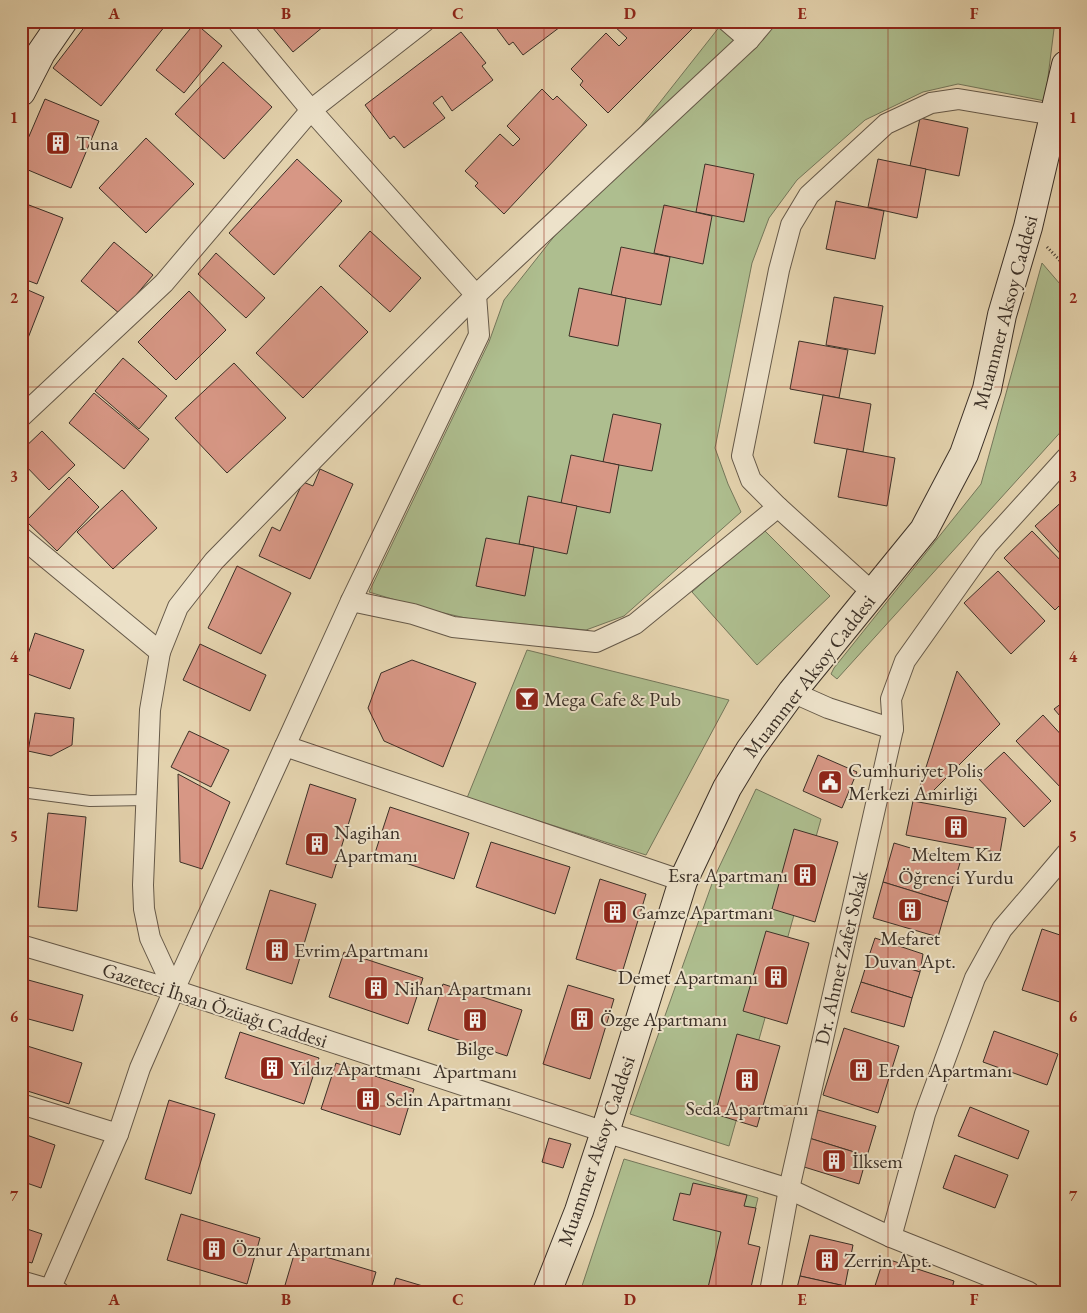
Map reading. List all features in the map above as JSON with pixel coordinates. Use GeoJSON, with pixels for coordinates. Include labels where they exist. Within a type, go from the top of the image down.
{"type":"FeatureCollection","features":[{"type":"Feature","properties":{"kind":"main road"},"geometry":{"type":"LineString","coordinates":[[21,92],[41,53],[63,21]]}},
{"type":"Feature","properties":{"kind":"main road","name":"Muammer Aksoy Caddesi"},"geometry":{"type":"LineString","coordinates":[[547,1292],[579,1211],[683,881],[727,788],[750,750],[792,692],[924,530],[964,454],[987,389],[1002,315],[1028,227],[1066,65]]}},
{"type":"Feature","properties":{"kind":"street"},"geometry":{"type":"LineString","coordinates":[[21,1282],[53,1291],[118,1134],[140,1068],[174,990],[351,601],[479,335],[476,295],[311,110],[237,21]]}},
{"type":"Feature","properties":{"kind":"street"},"geometry":{"type":"LineString","coordinates":[[21,417],[164,283],[311,110],[425,21]]}},
{"type":"Feature","properties":{"kind":"street"},"geometry":{"type":"LineString","coordinates":[[727,21],[749,40]]}},
{"type":"Feature","properties":{"kind":"street"},"geometry":{"type":"LineString","coordinates":[[174,990],[150,938],[144,909],[143,885],[150,710],[160,652],[178,607],[214,561],[476,295],[749,40],[765,21]]}},
{"type":"Feature","properties":{"kind":"street"},"geometry":{"type":"LineString","coordinates":[[873,593],[751,480],[742,456],[779,270],[791,225],[809,195],[886,124],[931,103],[958,99],[1054,115]]}},
{"type":"Feature","properties":{"kind":"street","name":"Dr. Ahmet Zafer Sokak"},"geometry":{"type":"LineString","coordinates":[[770,1292],[789,1189],[892,729],[891,699],[905,661],[988,544],[1066,458]]}},
{"type":"Feature","properties":{"kind":"street"},"geometry":{"type":"LineString","coordinates":[[351,601],[413,614],[454,627],[596,642],[635,624],[778,507]]}},
{"type":"Feature","properties":{"kind":"street"},"geometry":{"type":"LineString","coordinates":[[21,537],[160,652]]}},
{"type":"Feature","properties":{"kind":"street"},"geometry":{"type":"LineString","coordinates":[[792,692],[828,708],[892,729]]}},
{"type":"Feature","properties":{"kind":"street"},"geometry":{"type":"LineString","coordinates":[[285,746],[683,881]]}},
{"type":"Feature","properties":{"kind":"street"},"geometry":{"type":"LineString","coordinates":[[890,1237],[925,1114],[975,978],[1002,929],[1066,854]]}},
{"type":"Feature","properties":{"kind":"street","name":"Gazeteci İhsan Özüağı Caddesi"},"geometry":{"type":"LineString","coordinates":[[21,945],[174,990],[605,1132],[789,1189],[890,1237],[1029,1292]]}},
{"type":"Feature","properties":{"kind":"street"},"geometry":{"type":"LineString","coordinates":[[21,1104],[118,1134]]}},
{"type":"Feature","properties":{"kind":"lane"},"geometry":{"type":"LineString","coordinates":[[21,792],[90,801],[146,800]]}},
{"type":"Feature","properties":{"kind":"green space"},"geometry":{"type":"Polygon","coordinates":[[[724,21],[1055,21],[1045,101],[958,84],[923,92],[865,120],[797,180],[769,218],[752,263],[715,448],[728,484],[741,512],[624,616],[586,630],[470,619],[422,608],[369,592],[489,342],[504,300],[724,21]]]}},
{"type":"Feature","properties":{"kind":"green space"},"geometry":{"type":"Polygon","coordinates":[[[1042,263],[1066,291],[1066,426],[837,679],[831,674],[834,668],[981,484],[1042,263]]]}},
{"type":"Feature","properties":{"kind":"green space"},"geometry":{"type":"Polygon","coordinates":[[[763,529],[830,596],[757,665],[692,592],[763,529]]]}},
{"type":"Feature","properties":{"kind":"green space"},"geometry":{"type":"Polygon","coordinates":[[[527,650],[729,700],[646,855],[467,798],[527,650]]]}},
{"type":"Feature","properties":{"kind":"green space"},"geometry":{"type":"Polygon","coordinates":[[[756,789],[821,819],[729,1146],[630,1114],[714,878],[756,789]]]}},
{"type":"Feature","properties":{"kind":"green space"},"geometry":{"type":"Polygon","coordinates":[[[624,1159],[758,1198],[735,1292],[580,1292],[624,1159]]]}},
{"type":"Feature","properties":{"kind":"building"},"geometry":{"type":"Polygon","coordinates":[[[89,21],[169,21],[101,106],[53,68],[89,21]]]}},
{"type":"Feature","properties":{"kind":"building"},"geometry":{"type":"Polygon","coordinates":[[[267,21],[330,21],[293,52],[267,21]]]}},
{"type":"Feature","properties":{"kind":"building"},"geometry":{"type":"Polygon","coordinates":[[[491,21],[562,21],[564,24],[523,55],[513,42],[509,45],[491,21]]]}},
{"type":"Feature","properties":{"kind":"building"},"geometry":{"type":"Polygon","coordinates":[[[617,21],[689,21],[694,27],[608,113],[580,85],[583,81],[571,69],[606,33],[619,46],[627,38],[613,25],[617,21]]]}},
{"type":"Feature","properties":{"kind":"building"},"geometry":{"type":"Polygon","coordinates":[[[195,23],[222,46],[184,93],[156,70],[195,23]]]}},
{"type":"Feature","properties":{"kind":"building"},"geometry":{"type":"Polygon","coordinates":[[[461,32],[486,63],[482,66],[493,80],[452,111],[442,96],[433,103],[445,118],[404,148],[394,136],[390,139],[365,105],[461,32]]]}},
{"type":"Feature","properties":{"kind":"building"},"geometry":{"type":"Polygon","coordinates":[[[223,62],[272,107],[224,159],[175,114],[223,62]]]}},
{"type":"Feature","properties":{"kind":"building"},"geometry":{"type":"Polygon","coordinates":[[[542,89],[553,100],[557,96],[587,125],[504,214],[475,186],[478,183],[465,171],[500,134],[513,146],[520,139],[507,126],[542,89]]]}},
{"type":"Feature","properties":{"kind":"building","name":"Tuna"},"geometry":{"type":"Polygon","coordinates":[[[45,99],[99,121],[71,188],[21,167],[21,155],[45,99]]]}},
{"type":"Feature","properties":{"kind":"building"},"geometry":{"type":"Polygon","coordinates":[[[920,118],[968,128],[959,176],[910,166],[920,118]]]}},
{"type":"Feature","properties":{"kind":"building"},"geometry":{"type":"Polygon","coordinates":[[[146,138],[194,184],[146,233],[99,188],[146,138]]]}},
{"type":"Feature","properties":{"kind":"building"},"geometry":{"type":"Polygon","coordinates":[[[297,159],[342,201],[274,275],[229,233],[297,159]]]}},
{"type":"Feature","properties":{"kind":"building"},"geometry":{"type":"Polygon","coordinates":[[[878,159],[926,169],[917,218],[868,207],[878,159]]]}},
{"type":"Feature","properties":{"kind":"building"},"geometry":{"type":"Polygon","coordinates":[[[705,164],[754,174],[744,222],[696,212],[705,164]]]}},
{"type":"Feature","properties":{"kind":"building"},"geometry":{"type":"Polygon","coordinates":[[[836,201],[884,211],[875,259],[826,249],[836,201]]]}},
{"type":"Feature","properties":{"kind":"building"},"geometry":{"type":"Polygon","coordinates":[[[21,202],[63,218],[37,284],[21,278],[21,202]]]}},
{"type":"Feature","properties":{"kind":"building"},"geometry":{"type":"Polygon","coordinates":[[[664,205],[712,216],[703,264],[654,253],[664,205]]]}},
{"type":"Feature","properties":{"kind":"building"},"geometry":{"type":"Polygon","coordinates":[[[370,231],[421,278],[390,312],[339,266],[370,231]]]}},
{"type":"Feature","properties":{"kind":"building"},"geometry":{"type":"Polygon","coordinates":[[[114,242],[153,275],[120,314],[81,281],[114,242]]]}},
{"type":"Feature","properties":{"kind":"building"},"geometry":{"type":"Polygon","coordinates":[[[621,247],[670,257],[661,305],[611,295],[621,247]]]}},
{"type":"Feature","properties":{"kind":"building"},"geometry":{"type":"Polygon","coordinates":[[[216,253],[265,298],[246,318],[198,274],[216,253]]]}},
{"type":"Feature","properties":{"kind":"building"},"geometry":{"type":"Polygon","coordinates":[[[321,286],[368,332],[303,398],[256,353],[321,286]]]}},
{"type":"Feature","properties":{"kind":"building"},"geometry":{"type":"Polygon","coordinates":[[[21,287],[44,297],[21,356],[21,287]]]}},
{"type":"Feature","properties":{"kind":"building"},"geometry":{"type":"Polygon","coordinates":[[[579,288],[626,298],[618,346],[569,336],[579,288]]]}},
{"type":"Feature","properties":{"kind":"building"},"geometry":{"type":"Polygon","coordinates":[[[189,291],[226,330],[176,380],[138,342],[189,291]]]}},
{"type":"Feature","properties":{"kind":"building"},"geometry":{"type":"Polygon","coordinates":[[[834,297],[883,306],[875,354],[826,345],[834,297]]]}},
{"type":"Feature","properties":{"kind":"building"},"geometry":{"type":"Polygon","coordinates":[[[799,341],[848,350],[839,398],[790,389],[799,341]]]}},
{"type":"Feature","properties":{"kind":"building"},"geometry":{"type":"Polygon","coordinates":[[[123,358],[167,396],[139,429],[95,391],[123,358]]]}},
{"type":"Feature","properties":{"kind":"building"},"geometry":{"type":"Polygon","coordinates":[[[234,363],[286,418],[227,473],[175,418],[234,363]]]}},
{"type":"Feature","properties":{"kind":"building"},"geometry":{"type":"Polygon","coordinates":[[[94,393],[149,439],[124,469],[69,423],[94,393]]]}},
{"type":"Feature","properties":{"kind":"building"},"geometry":{"type":"Polygon","coordinates":[[[823,395],[871,404],[863,452],[814,443],[823,395]]]}},
{"type":"Feature","properties":{"kind":"building"},"geometry":{"type":"Polygon","coordinates":[[[613,414],[661,424],[652,471],[603,462],[613,414]]]}},
{"type":"Feature","properties":{"kind":"building"},"geometry":{"type":"Polygon","coordinates":[[[42,431],[75,465],[49,490],[21,461],[21,451],[42,431]]]}},
{"type":"Feature","properties":{"kind":"building"},"geometry":{"type":"Polygon","coordinates":[[[847,449],[895,458],[887,506],[838,497],[847,449]]]}},
{"type":"Feature","properties":{"kind":"building"},"geometry":{"type":"Polygon","coordinates":[[[571,455],[619,465],[610,513],[561,503],[571,455]]]}},
{"type":"Feature","properties":{"kind":"building"},"geometry":{"type":"Polygon","coordinates":[[[320,469],[353,484],[310,579],[259,556],[272,527],[280,531],[303,482],[313,486],[320,469]]]}},
{"type":"Feature","properties":{"kind":"building"},"geometry":{"type":"Polygon","coordinates":[[[69,477],[99,507],[57,551],[26,521],[69,477]]]}},
{"type":"Feature","properties":{"kind":"building"},"geometry":{"type":"Polygon","coordinates":[[[122,490],[157,528],[113,569],[77,532],[122,490]]]}},
{"type":"Feature","properties":{"kind":"building"},"geometry":{"type":"Polygon","coordinates":[[[528,496],[577,506],[567,554],[519,544],[528,496]]]}},
{"type":"Feature","properties":{"kind":"building"},"geometry":{"type":"Polygon","coordinates":[[[1066,498],[1066,560],[1035,526],[1066,498]]]}},
{"type":"Feature","properties":{"kind":"building"},"geometry":{"type":"Polygon","coordinates":[[[1032,531],[1066,566],[1066,599],[1055,610],[1004,558],[1032,531]]]}},
{"type":"Feature","properties":{"kind":"building"},"geometry":{"type":"Polygon","coordinates":[[[486,538],[534,547],[525,596],[476,586],[486,538]]]}},
{"type":"Feature","properties":{"kind":"building"},"geometry":{"type":"Polygon","coordinates":[[[237,566],[291,593],[261,654],[208,628],[237,566]]]}},
{"type":"Feature","properties":{"kind":"building"},"geometry":{"type":"Polygon","coordinates":[[[998,571],[1045,621],[1011,654],[964,603],[998,571]]]}},
{"type":"Feature","properties":{"kind":"building"},"geometry":{"type":"Polygon","coordinates":[[[35,633],[84,650],[70,689],[22,672],[35,633]]]}},
{"type":"Feature","properties":{"kind":"building"},"geometry":{"type":"Polygon","coordinates":[[[200,644],[266,675],[250,711],[183,680],[200,644]]]}},
{"type":"Feature","properties":{"kind":"building"},"geometry":{"type":"Polygon","coordinates":[[[412,660],[476,683],[443,767],[384,741],[368,708],[381,673],[412,660]]]}},
{"type":"Feature","properties":{"kind":"building"},"geometry":{"type":"Polygon","coordinates":[[[957,671],[1000,724],[928,796],[919,789],[957,671]]]}},
{"type":"Feature","properties":{"kind":"building"},"geometry":{"type":"Polygon","coordinates":[[[1066,700],[1066,723],[1054,709],[1066,700]]]}},
{"type":"Feature","properties":{"kind":"building"},"geometry":{"type":"Polygon","coordinates":[[[35,713],[74,718],[72,745],[51,756],[28,751],[35,713]]]}},
{"type":"Feature","properties":{"kind":"building"},"geometry":{"type":"Polygon","coordinates":[[[1043,715],[1066,740],[1066,787],[1063,790],[1016,741],[1043,715]]]}},
{"type":"Feature","properties":{"kind":"building"},"geometry":{"type":"Polygon","coordinates":[[[189,731],[229,750],[211,787],[171,767],[189,731]]]}},
{"type":"Feature","properties":{"kind":"building"},"geometry":{"type":"Polygon","coordinates":[[[1004,752],[1051,801],[1024,827],[977,777],[1004,752]]]}},
{"type":"Feature","properties":{"kind":"building","name":"Cumhuriyet Polis Merkezi Amirliği"},"geometry":{"type":"Polygon","coordinates":[[[818,755],[857,772],[842,808],[803,791],[818,755]]]}},
{"type":"Feature","properties":{"kind":"building"},"geometry":{"type":"Polygon","coordinates":[[[178,774],[230,802],[202,869],[180,862],[178,774]]]}},
{"type":"Feature","properties":{"kind":"building","name":"Nagihan Apartmanı"},"geometry":{"type":"Polygon","coordinates":[[[310,784],[356,799],[332,878],[286,864],[310,784]]]}},
{"type":"Feature","properties":{"kind":"building","name":"Meltem Kız Öğrenci Yurdu"},"geometry":{"type":"Polygon","coordinates":[[[913,801],[1006,818],[1000,853],[906,835],[913,801]]]}},
{"type":"Feature","properties":{"kind":"building"},"geometry":{"type":"Polygon","coordinates":[[[390,807],[469,833],[454,879],[375,853],[390,807]]]}},
{"type":"Feature","properties":{"kind":"building"},"geometry":{"type":"Polygon","coordinates":[[[48,813],[86,817],[77,911],[38,907],[48,813]]]}},
{"type":"Feature","properties":{"kind":"building","name":"Esra Apartmanı"},"geometry":{"type":"Polygon","coordinates":[[[794,829],[838,842],[815,922],[772,909],[794,829]]]}},
{"type":"Feature","properties":{"kind":"building"},"geometry":{"type":"Polygon","coordinates":[[[491,842],[570,867],[555,914],[476,887],[491,842]]]}},
{"type":"Feature","properties":{"kind":"building"},"geometry":{"type":"Polygon","coordinates":[[[894,843],[960,863],[948,902],[883,882],[894,843]]]}},
{"type":"Feature","properties":{"kind":"building","name":"Gamze Apartmanı"},"geometry":{"type":"Polygon","coordinates":[[[600,879],[646,894],[622,973],[576,959],[600,879]]]}},
{"type":"Feature","properties":{"kind":"building","name":"Mefaret Duvan Apt."},"geometry":{"type":"Polygon","coordinates":[[[883,882],[948,902],[938,937],[873,918],[883,882]]]}},
{"type":"Feature","properties":{"kind":"building","name":"Evrim Apartmanı"},"geometry":{"type":"Polygon","coordinates":[[[270,890],[316,904],[292,984],[246,969],[270,890]]]}},
{"type":"Feature","properties":{"kind":"building"},"geometry":{"type":"Polygon","coordinates":[[[1042,929],[1066,937],[1066,1004],[1022,990],[1042,929]]]}},
{"type":"Feature","properties":{"kind":"building","name":"Demet Apartmanı"},"geometry":{"type":"Polygon","coordinates":[[[766,931],[809,943],[787,1024],[743,1011],[766,931]]]}},
{"type":"Feature","properties":{"kind":"building"},"geometry":{"type":"Polygon","coordinates":[[[875,938],[923,954],[920,972],[869,956],[875,938]]]}},
{"type":"Feature","properties":{"kind":"building","name":"Nihan Apartmanı"},"geometry":{"type":"Polygon","coordinates":[[[344,952],[423,978],[408,1024],[329,997],[344,952]]]}},
{"type":"Feature","properties":{"kind":"building"},"geometry":{"type":"Polygon","coordinates":[[[869,956],[920,972],[912,998],[861,982],[869,956]]]}},
{"type":"Feature","properties":{"kind":"building"},"geometry":{"type":"Polygon","coordinates":[[[21,978],[83,995],[73,1031],[21,1017],[21,978]]]}},
{"type":"Feature","properties":{"kind":"building"},"geometry":{"type":"Polygon","coordinates":[[[861,982],[912,998],[904,1027],[851,1012],[861,982]]]}},
{"type":"Feature","properties":{"kind":"building","name":"Bilge Apartmanı"},"geometry":{"type":"Polygon","coordinates":[[[443,984],[522,1010],[507,1056],[428,1030],[443,984]]]}},
{"type":"Feature","properties":{"kind":"building","name":"Özge Apartmanı"},"geometry":{"type":"Polygon","coordinates":[[[568,985],[614,999],[590,1079],[543,1064],[568,985]]]}},
{"type":"Feature","properties":{"kind":"building","name":"Erden Apartmanı"},"geometry":{"type":"Polygon","coordinates":[[[844,1028],[899,1046],[878,1113],[823,1095],[844,1028]]]}},
{"type":"Feature","properties":{"kind":"building"},"geometry":{"type":"Polygon","coordinates":[[[994,1031],[1058,1054],[1047,1085],[983,1062],[994,1031]]]}},
{"type":"Feature","properties":{"kind":"building","name":"Yıldız Apartmanı"},"geometry":{"type":"Polygon","coordinates":[[[240,1032],[319,1058],[304,1104],[225,1078],[240,1032]]]}},
{"type":"Feature","properties":{"kind":"building","name":"Seda Apartmanı"},"geometry":{"type":"Polygon","coordinates":[[[737,1034],[780,1046],[757,1127],[715,1114],[737,1034]]]}},
{"type":"Feature","properties":{"kind":"building"},"geometry":{"type":"Polygon","coordinates":[[[24,1045],[82,1063],[69,1104],[21,1089],[21,1053],[24,1045]]]}},
{"type":"Feature","properties":{"kind":"building","name":"Selin Apartmanı"},"geometry":{"type":"Polygon","coordinates":[[[336,1063],[414,1089],[400,1135],[321,1109],[336,1063]]]}},
{"type":"Feature","properties":{"kind":"building"},"geometry":{"type":"Polygon","coordinates":[[[169,1100],[215,1114],[191,1194],[145,1179],[169,1100]]]}},
{"type":"Feature","properties":{"kind":"building"},"geometry":{"type":"Polygon","coordinates":[[[970,1107],[1029,1131],[1018,1159],[958,1136],[970,1107]]]}},
{"type":"Feature","properties":{"kind":"building"},"geometry":{"type":"Polygon","coordinates":[[[818,1110],[876,1126],[867,1156],[809,1138],[818,1110]]]}},
{"type":"Feature","properties":{"kind":"building"},"geometry":{"type":"Polygon","coordinates":[[[21,1133],[55,1145],[41,1188],[21,1181],[21,1133]]]}},
{"type":"Feature","properties":{"kind":"building"},"geometry":{"type":"Polygon","coordinates":[[[549,1138],[571,1144],[563,1168],[542,1162],[549,1138]]]}},
{"type":"Feature","properties":{"kind":"building","name":"İlksem"},"geometry":{"type":"Polygon","coordinates":[[[809,1138],[867,1156],[859,1184],[801,1166],[809,1138]]]}},
{"type":"Feature","properties":{"kind":"building"},"geometry":{"type":"Polygon","coordinates":[[[955,1155],[1008,1175],[995,1208],[943,1188],[955,1155]]]}},
{"type":"Feature","properties":{"kind":"building"},"geometry":{"type":"Polygon","coordinates":[[[693,1183],[747,1195],[744,1206],[756,1208],[748,1244],[760,1247],[750,1292],[707,1292],[721,1232],[673,1220],[680,1193],[690,1195],[693,1183]]]}},
{"type":"Feature","properties":{"kind":"building","name":"Öznur Apartmanı"},"geometry":{"type":"Polygon","coordinates":[[[181,1214],[260,1238],[247,1284],[167,1260],[181,1214]]]}},
{"type":"Feature","properties":{"kind":"building"},"geometry":{"type":"Polygon","coordinates":[[[21,1227],[42,1234],[32,1263],[21,1260],[21,1227]]]}},
{"type":"Feature","properties":{"kind":"building","name":"Zerrin Apt."},"geometry":{"type":"Polygon","coordinates":[[[810,1235],[853,1245],[845,1286],[800,1276],[810,1235]]]}},
{"type":"Feature","properties":{"kind":"building"},"geometry":{"type":"Polygon","coordinates":[[[296,1248],[376,1272],[370,1292],[283,1292],[296,1248]]]}},
{"type":"Feature","properties":{"kind":"building"},"geometry":{"type":"Polygon","coordinates":[[[884,1258],[954,1281],[951,1292],[873,1292],[884,1258]]]}},
{"type":"Feature","properties":{"kind":"building"},"geometry":{"type":"Polygon","coordinates":[[[800,1276],[845,1286],[844,1292],[796,1292],[800,1276]]]}},
{"type":"Feature","properties":{"kind":"building"},"geometry":{"type":"Polygon","coordinates":[[[396,1278],[443,1292],[392,1292],[396,1278]]]}},
{"type":"Feature","properties":{"kind":"place","name":"Tuna"},"geometry":{"type":"Point","coordinates":[58,143]}},
{"type":"Feature","properties":{"kind":"place","name":"Mega Cafe & Pub"},"geometry":{"type":"Point","coordinates":[527,699]}},
{"type":"Feature","properties":{"kind":"place","name":"Cumhuriyet Polis Merkezi Amirliği"},"geometry":{"type":"Point","coordinates":[830,782]}},
{"type":"Feature","properties":{"kind":"place","name":"Meltem Kız Öğrenci Yurdu"},"geometry":{"type":"Point","coordinates":[956,827]}},
{"type":"Feature","properties":{"kind":"place","name":"Nagihan Apartmanı"},"geometry":{"type":"Point","coordinates":[317,844]}},
{"type":"Feature","properties":{"kind":"place","name":"Esra Apartmanı"},"geometry":{"type":"Point","coordinates":[805,875]}},
{"type":"Feature","properties":{"kind":"place","name":"Mefaret Duvan Apt."},"geometry":{"type":"Point","coordinates":[910,910]}},
{"type":"Feature","properties":{"kind":"place","name":"Gamze Apartmanı"},"geometry":{"type":"Point","coordinates":[615,912]}},
{"type":"Feature","properties":{"kind":"place","name":"Evrim Apartmanı"},"geometry":{"type":"Point","coordinates":[277,950]}},
{"type":"Feature","properties":{"kind":"place","name":"Demet Apartmanı"},"geometry":{"type":"Point","coordinates":[776,977]}},
{"type":"Feature","properties":{"kind":"place","name":"Nihan Apartmanı"},"geometry":{"type":"Point","coordinates":[376,988]}},
{"type":"Feature","properties":{"kind":"place","name":"Özge Apartmanı"},"geometry":{"type":"Point","coordinates":[582,1019]}},
{"type":"Feature","properties":{"kind":"place","name":"Bilge Apartmanı"},"geometry":{"type":"Point","coordinates":[475,1020]}},
{"type":"Feature","properties":{"kind":"place","name":"Yıldız Apartmanı"},"geometry":{"type":"Point","coordinates":[272,1068]}},
{"type":"Feature","properties":{"kind":"place","name":"Erden Apartmanı"},"geometry":{"type":"Point","coordinates":[861,1070]}},
{"type":"Feature","properties":{"kind":"place","name":"Seda Apartmanı"},"geometry":{"type":"Point","coordinates":[747,1080]}},
{"type":"Feature","properties":{"kind":"place","name":"Selin Apartmanı"},"geometry":{"type":"Point","coordinates":[368,1099]}},
{"type":"Feature","properties":{"kind":"place","name":"İlksem"},"geometry":{"type":"Point","coordinates":[834,1161]}},
{"type":"Feature","properties":{"kind":"place","name":"Öznur Apartmanı"},"geometry":{"type":"Point","coordinates":[214,1249]}},
{"type":"Feature","properties":{"kind":"place","name":"Zerrin Apt."},"geometry":{"type":"Point","coordinates":[827,1260]}}]}
